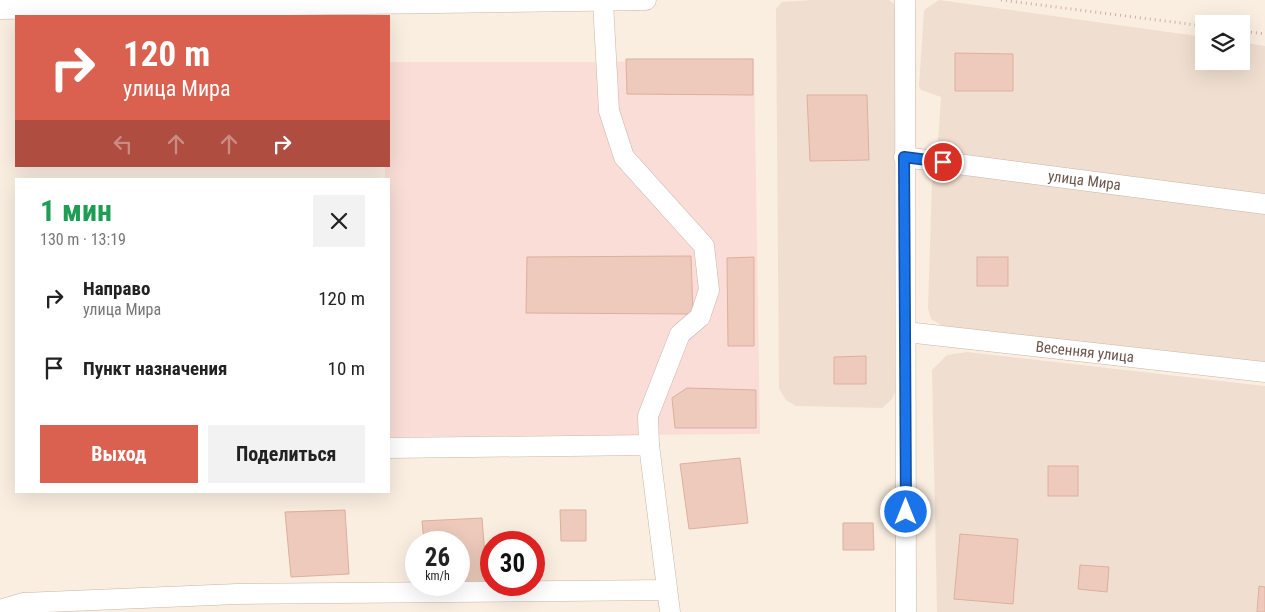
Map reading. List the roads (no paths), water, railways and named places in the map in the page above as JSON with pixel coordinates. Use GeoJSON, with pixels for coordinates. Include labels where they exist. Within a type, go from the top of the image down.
{"type":"FeatureCollection","features":[{"type":"Feature","properties":{"kind":"street"},"geometry":{"type":"LineString","coordinates":[[0,9],[646,0]]}},
{"type":"Feature","properties":{"kind":"street"},"geometry":{"type":"LineString","coordinates":[[905,0],[906,612]]}},
{"type":"Feature","properties":{"kind":"street"},"geometry":{"type":"LineString","coordinates":[[603,2],[609,111],[624,157],[704,246],[709,290],[700,317],[680,334],[648,416],[649,445],[670,612]]}},
{"type":"Feature","properties":{"kind":"street","name":"улица Мира"},"geometry":{"type":"LineString","coordinates":[[904,157],[1265,204]]}},
{"type":"Feature","properties":{"kind":"street","name":"Весенняя улица"},"geometry":{"type":"LineString","coordinates":[[906,332],[1265,372]]}},
{"type":"Feature","properties":{"kind":"street"},"geometry":{"type":"LineString","coordinates":[[390,448],[649,445]]}},
{"type":"Feature","properties":{"kind":"street"},"geometry":{"type":"LineString","coordinates":[[0,610],[23,603],[237,594],[667,590]]}}]}
